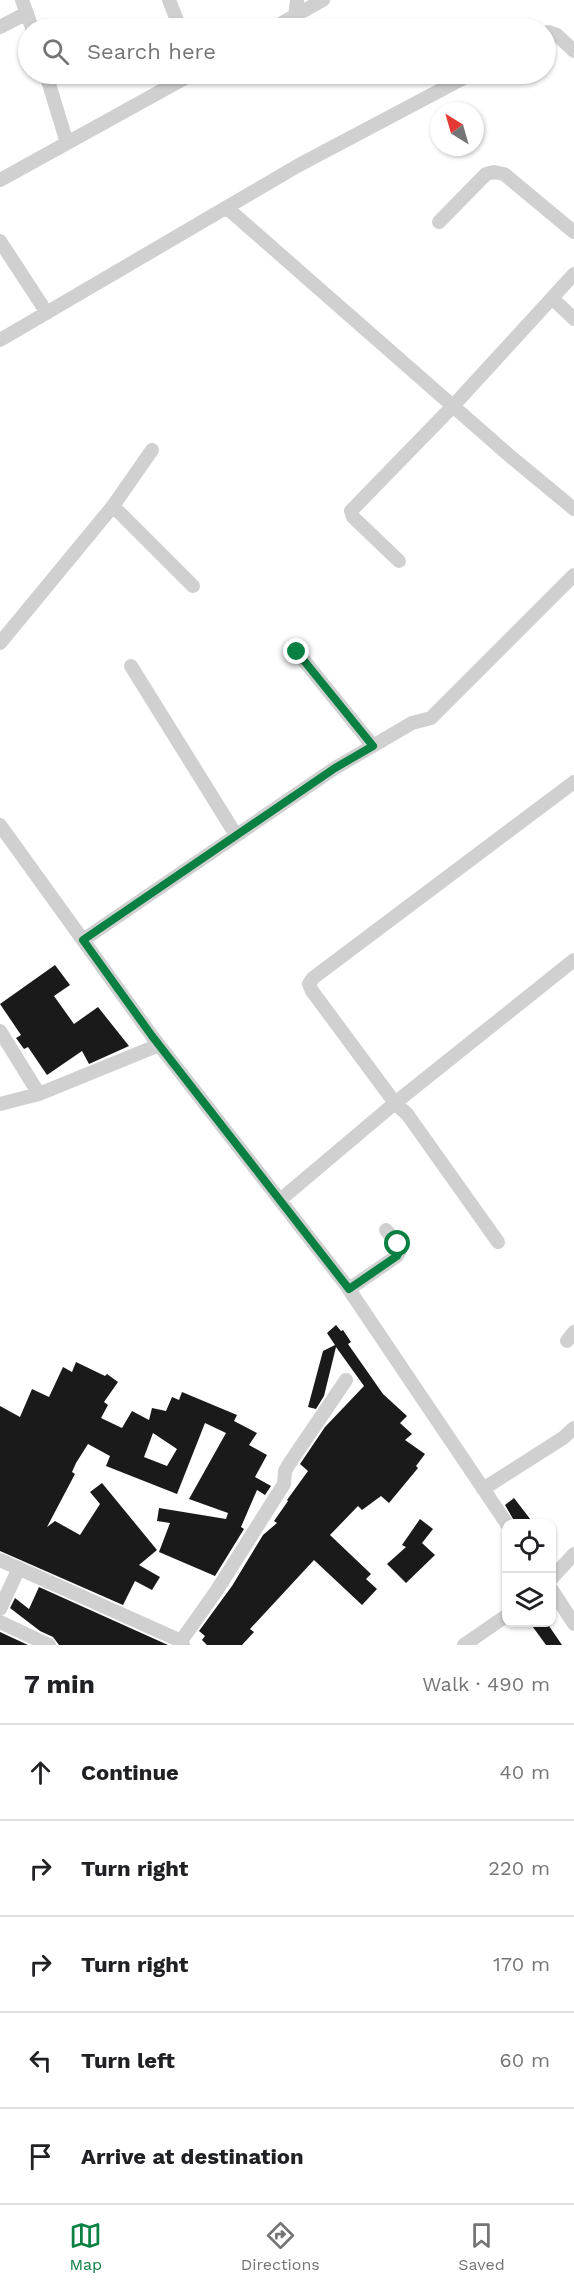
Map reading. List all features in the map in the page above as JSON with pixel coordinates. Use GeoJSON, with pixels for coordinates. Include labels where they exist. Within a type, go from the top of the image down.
{"type":"FeatureCollection","features":[{"type":"Feature","properties":{"kind":"street"},"geometry":{"type":"LineString","coordinates":[[169,0],[176,18]]}},
{"type":"Feature","properties":{"kind":"street"},"geometry":{"type":"LineString","coordinates":[[295,16],[297,0]]}},
{"type":"Feature","properties":{"kind":"street"},"geometry":{"type":"LineString","coordinates":[[291,18],[323,0]]}},
{"type":"Feature","properties":{"kind":"street"},"geometry":{"type":"LineString","coordinates":[[0,27],[24,6]]}},
{"type":"Feature","properties":{"kind":"street"},"geometry":{"type":"LineString","coordinates":[[556,35],[574,51]]}},
{"type":"Feature","properties":{"kind":"street"},"geometry":{"type":"LineString","coordinates":[[49,84],[67,143]]}},
{"type":"Feature","properties":{"kind":"street"},"geometry":{"type":"LineString","coordinates":[[0,180],[174,84]]}},
{"type":"Feature","properties":{"kind":"street"},"geometry":{"type":"LineString","coordinates":[[0,340],[299,165],[452,84]]}},
{"type":"Feature","properties":{"kind":"street"},"geometry":{"type":"LineString","coordinates":[[439,222],[486,174],[494,172],[504,174],[574,232]]}},
{"type":"Feature","properties":{"kind":"street"},"geometry":{"type":"LineString","coordinates":[[227,208],[574,509]]}},
{"type":"Feature","properties":{"kind":"street"},"geometry":{"type":"LineString","coordinates":[[0,241],[48,313]]}},
{"type":"Feature","properties":{"kind":"street"},"geometry":{"type":"LineString","coordinates":[[399,561],[353,518],[351,511],[453,406],[574,274]]}},
{"type":"Feature","properties":{"kind":"street"},"geometry":{"type":"LineString","coordinates":[[552,298],[574,319]]}},
{"type":"Feature","properties":{"kind":"street"},"geometry":{"type":"LineString","coordinates":[[0,643],[113,506],[152,450]]}},
{"type":"Feature","properties":{"kind":"street"},"geometry":{"type":"LineString","coordinates":[[113,506],[193,586]]}},
{"type":"Feature","properties":{"kind":"street"},"geometry":{"type":"LineString","coordinates":[[83,940],[335,768],[412,723],[431,718],[574,575]]}},
{"type":"Feature","properties":{"kind":"street"},"geometry":{"type":"LineString","coordinates":[[297,652],[373,746]]}},
{"type":"Feature","properties":{"kind":"street"},"geometry":{"type":"LineString","coordinates":[[131,666],[236,835]]}},
{"type":"Feature","properties":{"kind":"street"},"geometry":{"type":"LineString","coordinates":[[498,1242],[407,1114],[395,1103],[309,984],[313,978],[574,782]]}},
{"type":"Feature","properties":{"kind":"street"},"geometry":{"type":"LineString","coordinates":[[0,825],[159,1045],[349,1289],[504,1519]]}},
{"type":"Feature","properties":{"kind":"street"},"geometry":{"type":"LineString","coordinates":[[280,1200],[395,1103],[574,960]]}},
{"type":"Feature","properties":{"kind":"street"},"geometry":{"type":"LineString","coordinates":[[0,1031],[39,1094]]}},
{"type":"Feature","properties":{"kind":"street"},"geometry":{"type":"LineString","coordinates":[[0,1104],[39,1094],[159,1045]]}},
{"type":"Feature","properties":{"kind":"street"},"geometry":{"type":"LineString","coordinates":[[349,1289],[397,1256],[400,1251],[398,1244],[386,1230]]}},
{"type":"Feature","properties":{"kind":"street"},"geometry":{"type":"LineString","coordinates":[[0,1560],[182,1643],[284,1484],[285,1471],[289,1464],[346,1380]]}},
{"type":"Feature","properties":{"kind":"street"},"geometry":{"type":"LineString","coordinates":[[483,1489],[563,1438],[574,1428]]}},
{"type":"Feature","properties":{"kind":"street"},"geometry":{"type":"LineString","coordinates":[[556,1574],[574,1554]]}},
{"type":"Feature","properties":{"kind":"street"},"geometry":{"type":"LineString","coordinates":[[0,1609],[19,1568]]}},
{"type":"Feature","properties":{"kind":"street"},"geometry":{"type":"LineString","coordinates":[[556,1596],[574,1624]]}},
{"type":"Feature","properties":{"kind":"street"},"geometry":{"type":"LineString","coordinates":[[464,1645],[502,1619]]}},
{"type":"Feature","properties":{"kind":"street"},"geometry":{"type":"LineString","coordinates":[[0,1622],[49,1645]]}},
{"type":"Feature","properties":{"kind":"building"},"geometry":{"type":"Polygon","coordinates":[[[55,965],[70,985],[54,996],[74,1024],[98,1007],[129,1046],[89,1064],[82,1051],[47,1075],[28,1047],[24,1049],[16,1038],[21,1035],[0,1004],[55,965]]]}},
{"type":"Feature","properties":{"kind":"building"},"geometry":{"type":"Polygon","coordinates":[[[336,1325],[341,1331],[343,1330],[351,1342],[348,1344],[383,1394],[407,1416],[400,1423],[412,1434],[405,1440],[425,1454],[416,1466],[418,1468],[389,1503],[381,1496],[362,1510],[358,1506],[330,1535],[371,1574],[366,1579],[377,1589],[362,1605],[314,1560],[250,1629],[254,1632],[242,1645],[207,1645],[202,1640],[205,1636],[199,1631],[232,1586],[263,1535],[277,1523],[274,1521],[308,1471],[300,1464],[325,1427],[364,1386],[336,1347],[324,1396],[316,1409],[308,1407],[323,1351],[335,1345],[327,1333],[336,1325]]]}},
{"type":"Feature","properties":{"kind":"building"},"geometry":{"type":"Polygon","coordinates":[[[76,1362],[105,1376],[107,1374],[118,1382],[104,1402],[108,1405],[101,1418],[122,1428],[132,1411],[149,1420],[152,1408],[166,1411],[172,1397],[179,1400],[182,1392],[237,1415],[234,1421],[257,1433],[249,1445],[267,1455],[255,1477],[271,1486],[265,1495],[257,1490],[241,1527],[244,1529],[215,1576],[159,1552],[170,1523],[157,1521],[159,1508],[226,1519],[228,1513],[189,1499],[226,1433],[205,1423],[177,1494],[106,1466],[110,1456],[88,1444],[76,1463],[72,1472],[75,1474],[47,1527],[55,1521],[80,1535],[100,1504],[90,1492],[102,1483],[157,1550],[139,1565],[160,1577],[152,1590],[135,1581],[123,1605],[0,1551],[0,1406],[20,1417],[32,1389],[49,1397],[63,1367],[72,1372],[76,1362]],[[153,1433],[144,1457],[167,1466],[177,1449],[153,1433]]]}},
{"type":"Feature","properties":{"kind":"building"},"geometry":{"type":"Polygon","coordinates":[[[514,1498],[530,1519],[513,1519],[505,1505],[514,1498]]]}},
{"type":"Feature","properties":{"kind":"building"},"geometry":{"type":"Polygon","coordinates":[[[420,1519],[433,1529],[422,1543],[435,1555],[406,1583],[387,1564],[406,1547],[402,1545],[420,1519]]]}},
{"type":"Feature","properties":{"kind":"building"},"geometry":{"type":"Polygon","coordinates":[[[39,1587],[168,1645],[59,1645],[53,1637],[40,1631],[10,1608],[15,1598],[29,1609],[39,1587]]]}},
{"type":"Feature","properties":{"kind":"building"},"geometry":{"type":"Polygon","coordinates":[[[533,1627],[550,1627],[562,1645],[546,1645],[533,1627]]]}},
{"type":"Feature","properties":{"kind":"building"},"geometry":{"type":"Polygon","coordinates":[[[0,1632],[28,1645],[0,1645],[0,1632]]]}},
{"type":"Feature","properties":{"kind":"route"},"geometry":{"type":"LineString","coordinates":[[297,652],[373,746],[335,768],[83,940],[152,1036],[349,1289],[397,1256],[400,1251],[398,1244]]}}]}
